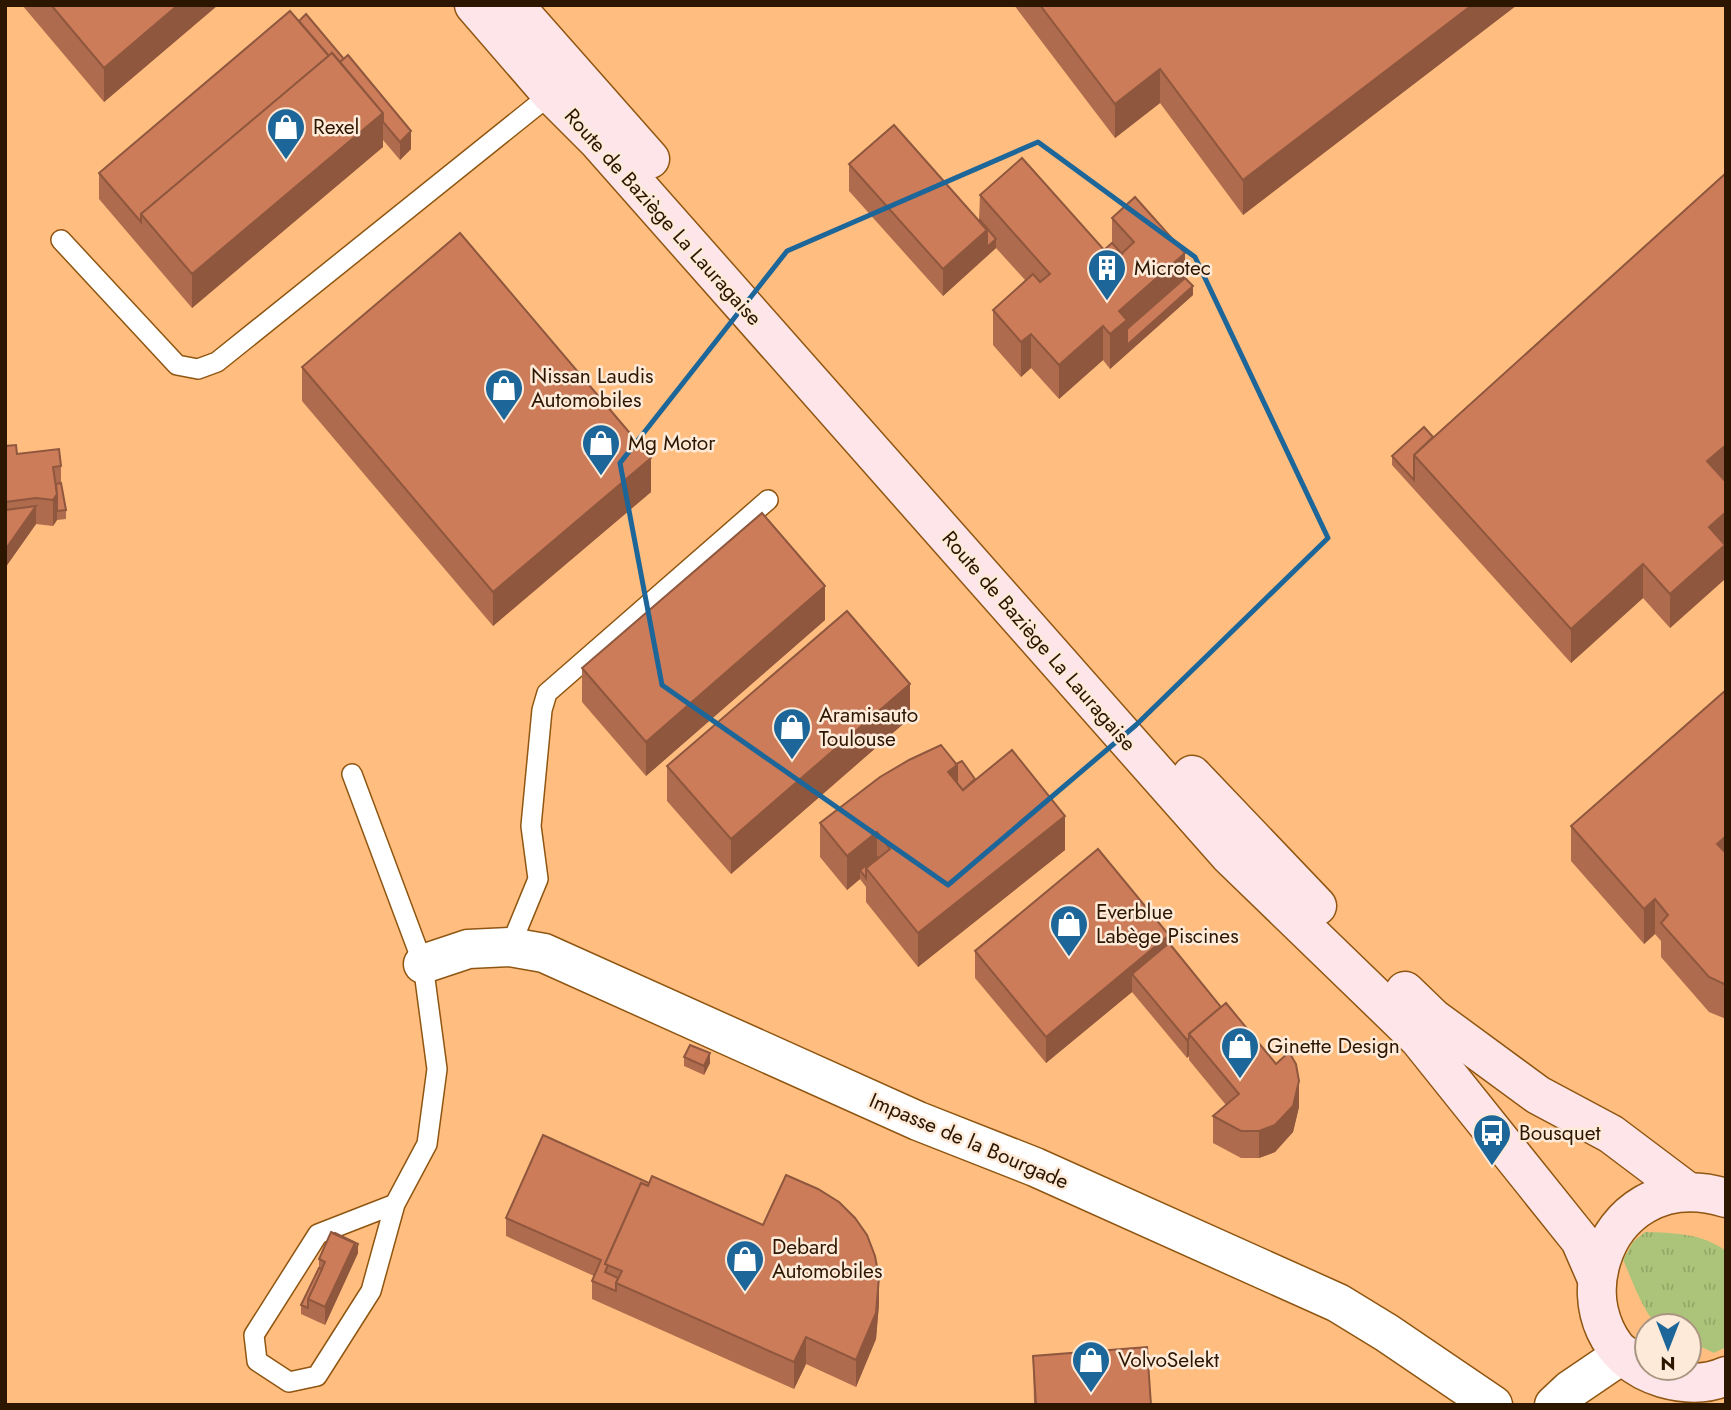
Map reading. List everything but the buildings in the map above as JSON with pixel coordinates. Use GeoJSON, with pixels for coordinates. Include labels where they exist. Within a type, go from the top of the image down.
{"type":"FeatureCollection","features":[{"type":"Feature","properties":{"kind":"main road","name":"Route de Baziège La Lauragaise"},"geometry":{"type":"LineString","coordinates":[[474,5],[551,94],[597,140],[1229,855],[1419,1039],[1580,1240],[1597,1279]]}},
{"type":"Feature","properties":{"kind":"main road","name":"Route de Baziège La Lauragaise"},"geometry":{"type":"LineString","coordinates":[[514,5],[1206,791],[1312,901],[1433,1018],[1538,1095],[1611,1134],[1688,1192]]}},
{"type":"Feature","properties":{"kind":"main road"},"geometry":{"type":"LineString","coordinates":[[1719,1387],[1655,1376],[1623,1354],[1602,1320],[1597,1300],[1597,1279],[1601,1257],[1611,1236],[1626,1218],[1644,1204],[1665,1196],[1688,1192],[1709,1193],[1726,1198]]}},
{"type":"Feature","properties":{"kind":"street","name":"Impasse de la Bourgade"},"geometry":{"type":"LineString","coordinates":[[423,964],[468,949],[510,947],[544,953],[918,1121],[1035,1167],[1338,1303],[1493,1405]]}},
{"type":"Feature","properties":{"kind":"street"},"geometry":{"type":"LineString","coordinates":[[1553,1405],[1570,1390],[1623,1354]]}},
{"type":"Feature","properties":{"kind":"lane"},"geometry":{"type":"LineString","coordinates":[[61,240],[177,365],[198,369],[217,362],[551,94]]}},
{"type":"Feature","properties":{"kind":"lane"},"geometry":{"type":"LineString","coordinates":[[510,947],[538,879],[531,826],[542,710],[547,692],[768,500]]}},
{"type":"Feature","properties":{"kind":"lane"},"geometry":{"type":"LineString","coordinates":[[352,774],[423,964],[437,1069],[427,1144],[395,1204],[371,1292],[317,1376],[289,1382],[257,1361],[254,1335],[318,1234],[395,1204]]}},
{"type":"Feature","properties":{"kind":"highlighted area"},"geometry":{"type":"Polygon","coordinates":[[[1038,142],[1195,257],[1328,538],[1136,725],[948,885],[662,685],[620,463],[787,251],[1038,142]]]}},
{"type":"Feature","properties":{"kind":"green space"},"geometry":{"type":"Polygon","coordinates":[[[1645,1232],[1677,1234],[1697,1237],[1726,1251],[1726,1347],[1714,1353],[1703,1348],[1703,1312],[1648,1312],[1623,1260],[1633,1242],[1645,1232]]]}},
{"type":"Feature","properties":{"kind":"place","name":"Rexel"},"geometry":{"type":"Point","coordinates":[286,161]}},
{"type":"Feature","properties":{"kind":"place","name":"Microtec"},"geometry":{"type":"Point","coordinates":[1107,302]}},
{"type":"Feature","properties":{"kind":"place","name":"Nissan Laudis Automobiles"},"geometry":{"type":"Point","coordinates":[504,422]}},
{"type":"Feature","properties":{"kind":"place","name":"Mg Motor"},"geometry":{"type":"Point","coordinates":[601,477]}},
{"type":"Feature","properties":{"kind":"place","name":"Aramisauto Toulouse"},"geometry":{"type":"Point","coordinates":[792,761]}},
{"type":"Feature","properties":{"kind":"place","name":"Everblue Labège Piscines"},"geometry":{"type":"Point","coordinates":[1069,958]}},
{"type":"Feature","properties":{"kind":"place","name":"Ginette Design"},"geometry":{"type":"Point","coordinates":[1240,1080]}},
{"type":"Feature","properties":{"kind":"place","name":"Bousquet"},"geometry":{"type":"Point","coordinates":[1492,1167]}},
{"type":"Feature","properties":{"kind":"place","name":"Debard Automobiles"},"geometry":{"type":"Point","coordinates":[745,1293]}},
{"type":"Feature","properties":{"kind":"place","name":"VolvoSelekt"},"geometry":{"type":"Point","coordinates":[1091,1394]}}]}
